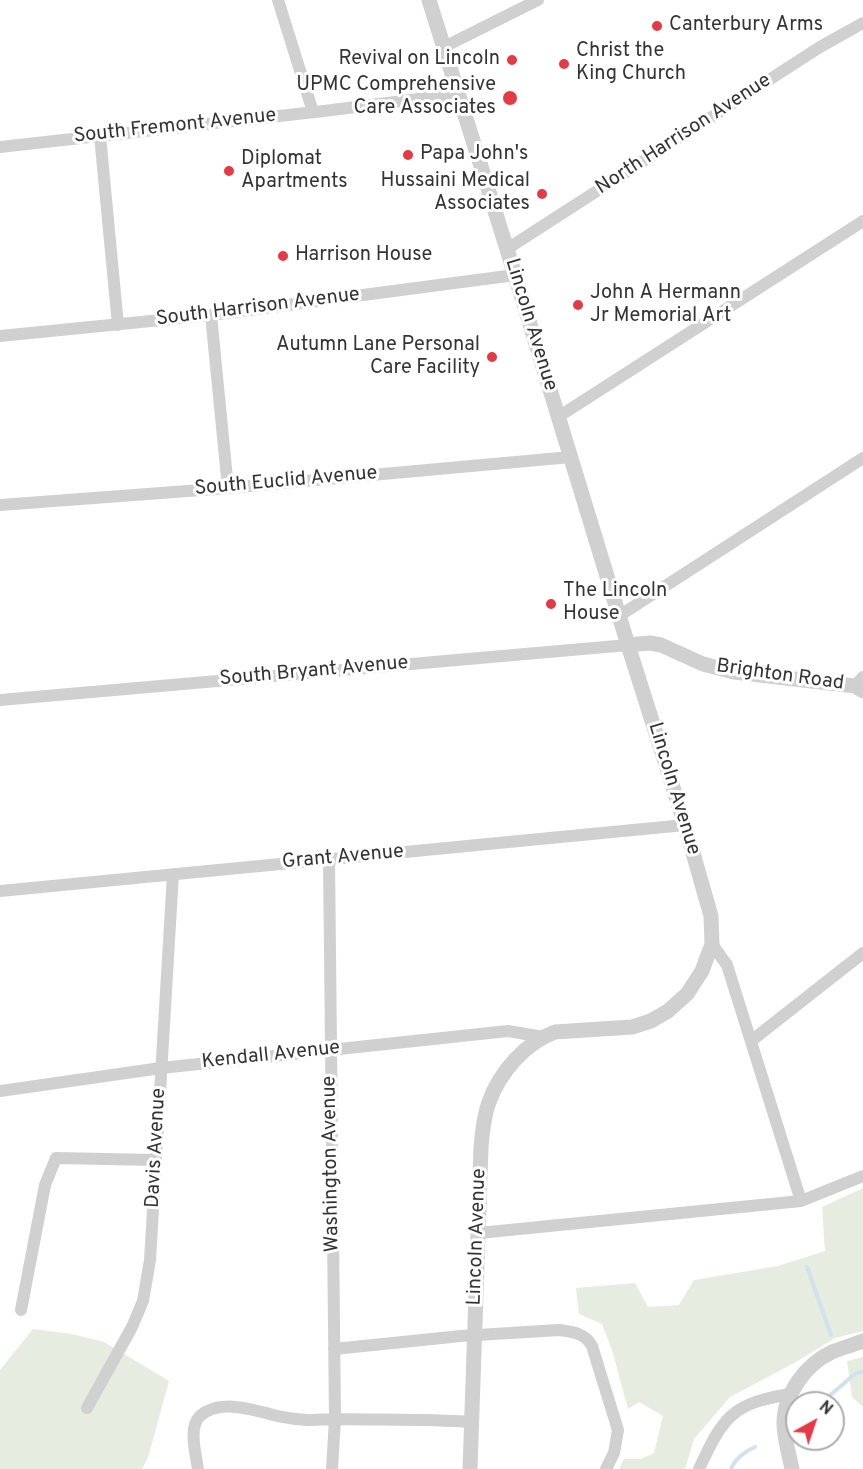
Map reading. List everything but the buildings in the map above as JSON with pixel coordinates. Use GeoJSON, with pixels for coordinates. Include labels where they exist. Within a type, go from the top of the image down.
{"type":"FeatureCollection","features":[{"type":"Feature","properties":{"kind":"street"},"geometry":{"type":"LineString","coordinates":[[278,0],[313,112]]}},
{"type":"Feature","properties":{"kind":"street","name":"Lincoln Avenue"},"geometry":{"type":"LineString","coordinates":[[429,0],[685,825],[711,916],[712,944],[702,971],[687,994],[668,1011],[632,1027],[555,1032],[543,1037],[516,1059],[502,1076],[488,1104],[481,1148],[470,1469]]}},
{"type":"Feature","properties":{"kind":"street"},"geometry":{"type":"LineString","coordinates":[[444,47],[538,0]]}},
{"type":"Feature","properties":{"kind":"street","name":"North Harrison Avenue"},"geometry":{"type":"LineString","coordinates":[[507,249],[820,47],[863,23]]}},
{"type":"Feature","properties":{"kind":"street","name":"South Fremont Avenue"},"geometry":{"type":"LineString","coordinates":[[0,147],[458,94]]}},
{"type":"Feature","properties":{"kind":"street"},"geometry":{"type":"LineString","coordinates":[[100,136],[118,325]]}},
{"type":"Feature","properties":{"kind":"street"},"geometry":{"type":"LineString","coordinates":[[558,417],[863,221]]}},
{"type":"Feature","properties":{"kind":"street","name":"South Harrison Avenue"},"geometry":{"type":"LineString","coordinates":[[0,336],[211,315],[515,275]]}},
{"type":"Feature","properties":{"kind":"street"},"geometry":{"type":"LineString","coordinates":[[211,315],[228,488]]}},
{"type":"Feature","properties":{"kind":"street","name":"South Euclid Avenue"},"geometry":{"type":"LineString","coordinates":[[0,506],[571,457]]}},
{"type":"Feature","properties":{"kind":"street"},"geometry":{"type":"LineString","coordinates":[[620,616],[863,458]]}},
{"type":"Feature","properties":{"kind":"street","name":"Brighton Road"},"geometry":{"type":"LineString","coordinates":[[628,645],[650,643],[661,645],[703,664],[734,672],[860,685]]}},
{"type":"Feature","properties":{"kind":"street","name":"South Bryant Avenue"},"geometry":{"type":"LineString","coordinates":[[0,700],[628,645]]}},
{"type":"Feature","properties":{"kind":"street","name":"Grant Avenue"},"geometry":{"type":"LineString","coordinates":[[0,891],[685,825]]}},
{"type":"Feature","properties":{"kind":"street","name":"Washington Avenue"},"geometry":{"type":"LineString","coordinates":[[329,860],[335,1419],[332,1469]]}},
{"type":"Feature","properties":{"kind":"street","name":"Davis Avenue"},"geometry":{"type":"LineString","coordinates":[[87,1408],[132,1327],[143,1301],[150,1260],[173,874]]}},
{"type":"Feature","properties":{"kind":"street"},"geometry":{"type":"LineString","coordinates":[[712,944],[727,965],[801,1201]]}},
{"type":"Feature","properties":{"kind":"street"},"geometry":{"type":"LineString","coordinates":[[751,1041],[863,954]]}},
{"type":"Feature","properties":{"kind":"street","name":"Kendall Avenue"},"geometry":{"type":"LineString","coordinates":[[0,1091],[161,1068],[508,1031],[543,1037]]}},
{"type":"Feature","properties":{"kind":"street"},"geometry":{"type":"LineString","coordinates":[[21,1311],[45,1185],[56,1158],[156,1160]]}},
{"type":"Feature","properties":{"kind":"street"},"geometry":{"type":"LineString","coordinates":[[479,1233],[801,1201],[863,1176]]}},
{"type":"Feature","properties":{"kind":"street"},"geometry":{"type":"LineString","coordinates":[[334,1349],[474,1335],[559,1330],[584,1335],[592,1346],[618,1430],[614,1453],[606,1469]]}},
{"type":"Feature","properties":{"kind":"street"},"geometry":{"type":"LineString","coordinates":[[792,1391],[804,1373],[817,1362],[830,1353],[863,1341]]}},
{"type":"Feature","properties":{"kind":"street"},"geometry":{"type":"LineString","coordinates":[[699,1469],[717,1434],[735,1412],[768,1397],[785,1395]]}},
{"type":"Feature","properties":{"kind":"street"},"geometry":{"type":"LineString","coordinates":[[198,1469],[194,1427],[200,1416],[219,1407],[243,1407],[276,1416],[304,1420],[471,1422]]}},
{"type":"Feature","properties":{"kind":"street"},"geometry":{"type":"LineString","coordinates":[[789,1451],[792,1469]]}},
{"type":"Feature","properties":{"kind":"shaded area"},"geometry":{"type":"Polygon","coordinates":[[[863,1188],[863,1331],[835,1338],[730,1397],[694,1439],[685,1469],[619,1469],[624,1459],[641,1459],[654,1453],[663,1416],[639,1402],[628,1409],[612,1350],[602,1324],[579,1314],[576,1288],[635,1283],[648,1307],[679,1305],[694,1280],[778,1266],[825,1251],[822,1207],[863,1188]]]}},
{"type":"Feature","properties":{"kind":"shaded area"},"geometry":{"type":"Polygon","coordinates":[[[33,1329],[72,1334],[104,1342],[169,1381],[148,1458],[142,1469],[0,1469],[0,1370],[33,1329]]]}},
{"type":"Feature","properties":{"kind":"shaded area"},"geometry":{"type":"Polygon","coordinates":[[[863,1357],[863,1407],[852,1397],[847,1361],[863,1357]]]}},
{"type":"Feature","properties":{"kind":"waterway"},"geometry":{"type":"LineString","coordinates":[[807,1267],[831,1335]]}},
{"type":"Feature","properties":{"kind":"waterway"},"geometry":{"type":"LineString","coordinates":[[835,1391],[856,1373],[863,1372]]}},
{"type":"Feature","properties":{"kind":"waterway"},"geometry":{"type":"LineString","coordinates":[[731,1469],[741,1456],[755,1447]]}},
{"type":"Feature","properties":{"kind":"place","name":"Canterbury Arms"},"geometry":{"type":"Point","coordinates":[657,26]}},
{"type":"Feature","properties":{"kind":"place","name":"Revival on Lincoln"},"geometry":{"type":"Point","coordinates":[512,60]}},
{"type":"Feature","properties":{"kind":"place","name":"Christ the King Church"},"geometry":{"type":"Point","coordinates":[564,64]}},
{"type":"Feature","properties":{"kind":"place","name":"UPMC Comprehensive Care Associates"},"geometry":{"type":"Point","coordinates":[510,98]}},
{"type":"Feature","properties":{"kind":"place","name":"Papa John's"},"geometry":{"type":"Point","coordinates":[408,155]}},
{"type":"Feature","properties":{"kind":"place","name":"Diplomat Apartments"},"geometry":{"type":"Point","coordinates":[229,171]}},
{"type":"Feature","properties":{"kind":"place","name":"Hussaini Medical Associates"},"geometry":{"type":"Point","coordinates":[542,194]}},
{"type":"Feature","properties":{"kind":"place","name":"Harrison House"},"geometry":{"type":"Point","coordinates":[283,256]}},
{"type":"Feature","properties":{"kind":"place","name":"John A Hermann Jr Memorial Art"},"geometry":{"type":"Point","coordinates":[578,305]}},
{"type":"Feature","properties":{"kind":"place","name":"Autumn Lane Personal Care Facility"},"geometry":{"type":"Point","coordinates":[492,357]}},
{"type":"Feature","properties":{"kind":"place","name":"The Lincoln House"},"geometry":{"type":"Point","coordinates":[551,604]}}]}
